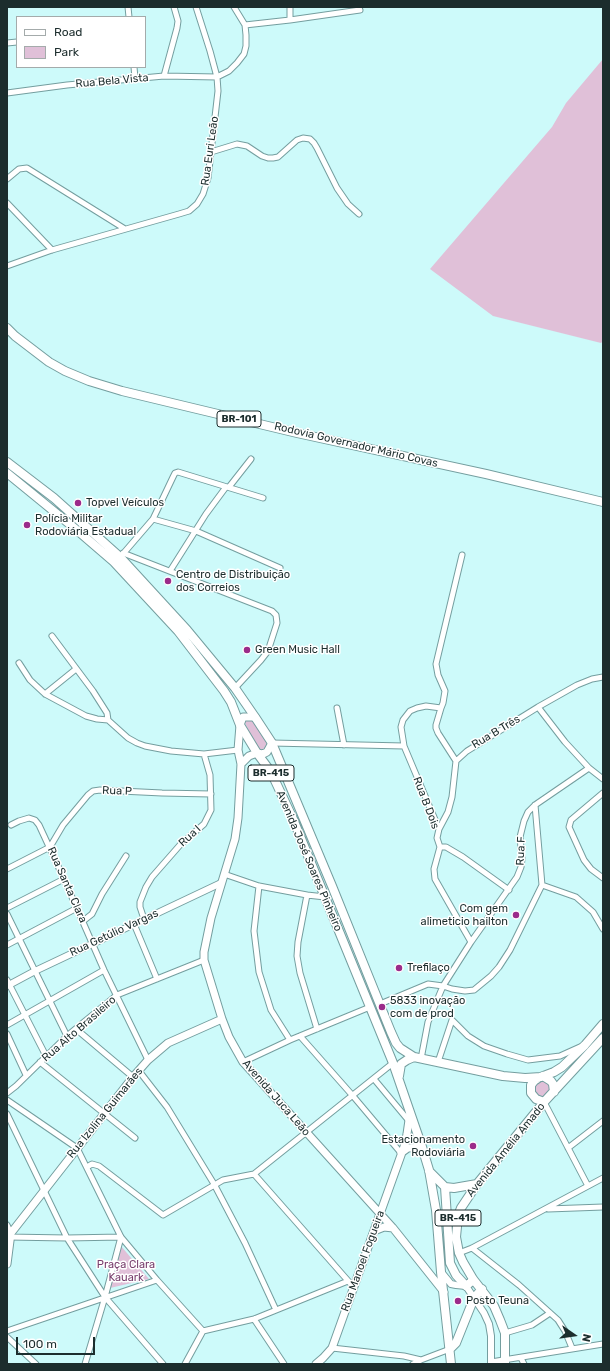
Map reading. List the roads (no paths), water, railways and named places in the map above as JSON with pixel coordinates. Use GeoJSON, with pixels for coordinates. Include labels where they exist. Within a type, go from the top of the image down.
{"type":"FeatureCollection","features":[{"type":"Feature","properties":{"kind":"main road","name":"Rodovia Governador Mário Covas"},"geometry":{"type":"LineString","coordinates":[[7,328],[14,336],[49,362],[65,371],[89,381],[122,391],[603,502]]}},
{"type":"Feature","properties":{"kind":"main road","name":"Avenida José Soares Pinheiro"},"geometry":{"type":"LineString","coordinates":[[7,462],[54,498],[121,555],[182,624],[235,688],[272,743],[396,1043],[404,1052],[418,1058]]}},
{"type":"Feature","properties":{"kind":"main road","name":"Avenida José Soares Pinheiro"},"geometry":{"type":"LineString","coordinates":[[7,473],[114,562],[182,636],[231,702],[240,725],[257,753],[271,772],[287,805],[326,897],[399,1078],[410,1117],[429,1170]]}},
{"type":"Feature","properties":{"kind":"main road"},"geometry":{"type":"LineString","coordinates":[[240,725],[243,717],[255,718]]}},
{"type":"Feature","properties":{"kind":"main road","name":"Avenida Juca Leão"},"geometry":{"type":"LineString","coordinates":[[240,725],[238,750],[241,764],[238,818],[235,839],[205,940],[204,960],[228,1037],[243,1062],[394,1228],[444,1292]]}},
{"type":"Feature","properties":{"kind":"main road"},"geometry":{"type":"LineString","coordinates":[[241,764],[246,758],[257,753],[263,754],[267,752],[272,743]]}},
{"type":"Feature","properties":{"kind":"main road","name":"Rua Izolina Guimarães"},"geometry":{"type":"LineString","coordinates":[[9,1236],[43,1190],[148,1060],[171,1041],[222,1019]]}},
{"type":"Feature","properties":{"kind":"main road"},"geometry":{"type":"LineString","coordinates":[[544,1102],[536,1099],[531,1093],[534,1081],[562,1067],[585,1045],[603,1024]]}},
{"type":"Feature","properties":{"kind":"main road","name":"Avenida Amélia Amado"},"geometry":{"type":"LineString","coordinates":[[505,1362],[505,1333],[494,1306],[473,1279],[459,1253],[456,1237],[458,1216],[461,1208],[477,1184],[544,1102],[603,1038]]}},
{"type":"Feature","properties":{"kind":"main road"},"geometry":{"type":"LineString","coordinates":[[399,1078],[401,1064],[407,1060],[418,1058]]}},
{"type":"Feature","properties":{"kind":"main road","name":"BR-415"},"geometry":{"type":"LineString","coordinates":[[418,1058],[503,1076],[525,1078],[542,1076]]}},
{"type":"Feature","properties":{"kind":"main road"},"geometry":{"type":"LineString","coordinates":[[542,1076],[551,1081],[554,1092]]}},
{"type":"Feature","properties":{"kind":"main road","name":"Rua Manoel Fogueira"},"geometry":{"type":"LineString","coordinates":[[316,1364],[332,1348],[408,1134],[410,1117]]}},
{"type":"Feature","properties":{"kind":"main road"},"geometry":{"type":"LineString","coordinates":[[401,1153],[408,1148],[422,1147]]}},
{"type":"Feature","properties":{"kind":"main road"},"geometry":{"type":"LineString","coordinates":[[429,1170],[445,1187],[450,1263],[456,1275],[466,1286],[473,1279]]}},
{"type":"Feature","properties":{"kind":"main road","name":"BR-415"},"geometry":{"type":"LineString","coordinates":[[429,1170],[436,1210],[441,1272]]}},
{"type":"Feature","properties":{"kind":"main road"},"geometry":{"type":"LineString","coordinates":[[445,1187],[454,1188],[477,1184]]}},
{"type":"Feature","properties":{"kind":"main road"},"geometry":{"type":"LineString","coordinates":[[374,1231],[384,1227],[394,1228]]}},
{"type":"Feature","properties":{"kind":"main road"},"geometry":{"type":"LineString","coordinates":[[7,1264],[9,1236]]}},
{"type":"Feature","properties":{"kind":"main road"},"geometry":{"type":"LineString","coordinates":[[441,1272],[451,1364]]}},
{"type":"Feature","properties":{"kind":"main road"},"geometry":{"type":"LineString","coordinates":[[450,1349],[456,1343],[474,1298],[482,1289]]}},
{"type":"Feature","properties":{"kind":"street"},"geometry":{"type":"LineString","coordinates":[[164,76],[177,28],[178,20],[174,7]]}},
{"type":"Feature","properties":{"kind":"street","name":"Rua Euri Leão"},"geometry":{"type":"LineString","coordinates":[[7,266],[52,250],[189,211],[197,204],[206,186],[218,96],[217,76],[202,22],[196,7]]}},
{"type":"Feature","properties":{"kind":"street"},"geometry":{"type":"LineString","coordinates":[[217,76],[229,71],[237,63],[244,54],[246,46],[244,25],[234,7]]}},
{"type":"Feature","properties":{"kind":"street"},"geometry":{"type":"LineString","coordinates":[[290,7],[290,20]]}},
{"type":"Feature","properties":{"kind":"street"},"geometry":{"type":"LineString","coordinates":[[244,25],[360,10]]}},
{"type":"Feature","properties":{"kind":"street"},"geometry":{"type":"LineString","coordinates":[[134,68],[135,78]]}},
{"type":"Feature","properties":{"kind":"street","name":"Rua Bela Vista"},"geometry":{"type":"LineString","coordinates":[[7,93],[135,78],[164,76],[217,76]]}},
{"type":"Feature","properties":{"kind":"street"},"geometry":{"type":"LineString","coordinates":[[211,152],[237,144],[247,146],[262,156],[273,158],[278,157],[297,140],[303,138],[310,139],[314,143],[337,188],[348,204],[359,214]]}},
{"type":"Feature","properties":{"kind":"street"},"geometry":{"type":"LineString","coordinates":[[7,179],[19,169],[27,168],[125,229]]}},
{"type":"Feature","properties":{"kind":"street"},"geometry":{"type":"LineString","coordinates":[[7,203],[52,250]]}},
{"type":"Feature","properties":{"kind":"street"},"geometry":{"type":"LineString","coordinates":[[170,572],[206,514],[251,459]]}},
{"type":"Feature","properties":{"kind":"street"},"geometry":{"type":"LineString","coordinates":[[235,688],[268,651],[277,623],[276,615],[272,611],[121,555],[153,519],[175,473],[178,472],[263,498]]}},
{"type":"Feature","properties":{"kind":"street"},"geometry":{"type":"LineString","coordinates":[[153,519],[196,531],[280,568]]}},
{"type":"Feature","properties":{"kind":"street"},"geometry":{"type":"LineString","coordinates":[[439,829],[448,812],[452,797],[456,761],[436,728],[445,697],[445,692],[438,676],[436,664],[462,555]]}},
{"type":"Feature","properties":{"kind":"street"},"geometry":{"type":"LineString","coordinates":[[52,636],[96,696],[107,713],[108,720],[128,738],[145,746],[171,751],[204,754],[238,750]]}},
{"type":"Feature","properties":{"kind":"street"},"geometry":{"type":"LineString","coordinates":[[19,663],[30,680],[45,694],[86,716],[108,720]]}},
{"type":"Feature","properties":{"kind":"street"},"geometry":{"type":"LineString","coordinates":[[45,694],[76,669]]}},
{"type":"Feature","properties":{"kind":"street","name":"Rua B Três"},"geometry":{"type":"LineString","coordinates":[[456,761],[467,750],[538,707],[585,682],[603,677]]}},
{"type":"Feature","properties":{"kind":"street","name":"Rua B Dois"},"geometry":{"type":"LineString","coordinates":[[441,708],[426,706],[410,711],[403,720],[402,727],[404,746],[439,829],[437,838],[440,847],[434,869],[435,879],[471,942]]}},
{"type":"Feature","properties":{"kind":"street"},"geometry":{"type":"LineString","coordinates":[[538,707],[565,742],[589,768],[603,779]]}},
{"type":"Feature","properties":{"kind":"street"},"geometry":{"type":"LineString","coordinates":[[337,708],[344,745]]}},
{"type":"Feature","properties":{"kind":"street"},"geometry":{"type":"LineString","coordinates":[[272,743],[404,746]]}},
{"type":"Feature","properties":{"kind":"street","name":"Rua I"},"geometry":{"type":"LineString","coordinates":[[144,919],[140,902],[152,877],[180,845],[204,824],[211,810],[210,775],[204,754]]}},
{"type":"Feature","properties":{"kind":"street","name":"Rua F"},"geometry":{"type":"LineString","coordinates":[[418,1058],[428,1022],[443,986],[471,942],[509,890],[521,868],[522,860],[520,837],[528,812],[535,805],[589,768]]}},
{"type":"Feature","properties":{"kind":"street","name":"Rua P"},"geometry":{"type":"LineString","coordinates":[[50,847],[63,825],[93,791],[211,794]]}},
{"type":"Feature","properties":{"kind":"street"},"geometry":{"type":"LineString","coordinates":[[603,793],[571,820],[569,827],[584,860],[591,869],[603,878]]}},
{"type":"Feature","properties":{"kind":"street"},"geometry":{"type":"LineString","coordinates":[[380,1004],[428,984],[472,991],[491,976],[499,967],[508,954],[542,885],[535,805]]}},
{"type":"Feature","properties":{"kind":"street","name":"Rua Santa Clara"},"geometry":{"type":"LineString","coordinates":[[12,825],[29,818],[35,820],[44,833],[104,970],[148,1060]]}},
{"type":"Feature","properties":{"kind":"street"},"geometry":{"type":"LineString","coordinates":[[7,869],[50,847]]}},
{"type":"Feature","properties":{"kind":"street"},"geometry":{"type":"LineString","coordinates":[[440,847],[446,847],[464,857],[509,890]]}},
{"type":"Feature","properties":{"kind":"street"},"geometry":{"type":"LineString","coordinates":[[83,921],[92,914],[102,894],[126,856]]}},
{"type":"Feature","properties":{"kind":"street"},"geometry":{"type":"LineString","coordinates":[[224,874],[259,886],[326,897]]}},
{"type":"Feature","properties":{"kind":"street"},"geometry":{"type":"LineString","coordinates":[[7,908],[64,879]]}},
{"type":"Feature","properties":{"kind":"street","name":"Rua Getúlio Vargas"},"geometry":{"type":"LineString","coordinates":[[8,984],[92,943],[222,883]]}},
{"type":"Feature","properties":{"kind":"street"},"geometry":{"type":"LineString","coordinates":[[542,885],[576,897],[593,912],[603,929]]}},
{"type":"Feature","properties":{"kind":"street"},"geometry":{"type":"LineString","coordinates":[[259,886],[254,931],[259,972],[271,1010],[290,1040]]}},
{"type":"Feature","properties":{"kind":"street"},"geometry":{"type":"LineString","coordinates":[[307,895],[299,935],[297,956],[300,973],[317,1028]]}},
{"type":"Feature","properties":{"kind":"street"},"geometry":{"type":"LineString","coordinates":[[7,945],[77,908]]}},
{"type":"Feature","properties":{"kind":"street"},"geometry":{"type":"LineString","coordinates":[[7,914],[67,1036]]}},
{"type":"Feature","properties":{"kind":"street"},"geometry":{"type":"LineString","coordinates":[[134,924],[157,979]]}},
{"type":"Feature","properties":{"kind":"street","name":"Rua Alto Brasileiro"},"geometry":{"type":"LineString","coordinates":[[7,1093],[67,1036],[117,995],[204,960]]}},
{"type":"Feature","properties":{"kind":"street"},"geometry":{"type":"LineString","coordinates":[[7,1025],[104,970]]}},
{"type":"Feature","properties":{"kind":"street"},"geometry":{"type":"LineString","coordinates":[[8,984],[46,1056]]}},
{"type":"Feature","properties":{"kind":"street"},"geometry":{"type":"LineString","coordinates":[[243,1062],[317,1028],[370,1007]]}},
{"type":"Feature","properties":{"kind":"street"},"geometry":{"type":"LineString","coordinates":[[438,1062],[452,1020],[468,1036],[484,1046],[528,1060],[560,1056],[585,1045]]}},
{"type":"Feature","properties":{"kind":"street"},"geometry":{"type":"LineString","coordinates":[[76,1029],[136,1074],[167,1107],[214,1184],[245,1243],[276,1310]]}},
{"type":"Feature","properties":{"kind":"street"},"geometry":{"type":"LineString","coordinates":[[7,1034],[26,1075]]}},
{"type":"Feature","properties":{"kind":"street"},"geometry":{"type":"LineString","coordinates":[[300,1036],[401,1153]]}},
{"type":"Feature","properties":{"kind":"street"},"geometry":{"type":"LineString","coordinates":[[40,1062],[135,1138]]}},
{"type":"Feature","properties":{"kind":"street"},"geometry":{"type":"LineString","coordinates":[[87,1167],[92,1164],[99,1166],[163,1215],[214,1184],[223,1180],[254,1174],[393,1063]]}},
{"type":"Feature","properties":{"kind":"street","name":"Avenida José Soares Pinheiro"},"geometry":{"type":"LineString","coordinates":[[374,1079],[410,1117]]}},
{"type":"Feature","properties":{"kind":"street"},"geometry":{"type":"LineString","coordinates":[[7,1100],[77,1148],[121,1236],[157,1280],[203,1331]]}},
{"type":"Feature","properties":{"kind":"street"},"geometry":{"type":"LineString","coordinates":[[544,1102],[588,1186]]}},
{"type":"Feature","properties":{"kind":"street"},"geometry":{"type":"LineString","coordinates":[[7,1114],[67,1238],[105,1297],[163,1364]]}},
{"type":"Feature","properties":{"kind":"street"},"geometry":{"type":"LineString","coordinates":[[568,1148],[603,1121]]}},
{"type":"Feature","properties":{"kind":"street"},"geometry":{"type":"LineString","coordinates":[[254,1174],[353,1288]]}},
{"type":"Feature","properties":{"kind":"street"},"geometry":{"type":"LineString","coordinates":[[459,1253],[472,1248],[547,1209],[603,1178]]}},
{"type":"Feature","properties":{"kind":"street"},"geometry":{"type":"LineString","coordinates":[[547,1209],[603,1207]]}},
{"type":"Feature","properties":{"kind":"street"},"geometry":{"type":"LineString","coordinates":[[7,1225],[9,1236],[67,1238],[121,1236]]}},
{"type":"Feature","properties":{"kind":"street"},"geometry":{"type":"LineString","coordinates":[[85,1364],[121,1236]]}},
{"type":"Feature","properties":{"kind":"street"},"geometry":{"type":"LineString","coordinates":[[472,1248],[519,1285],[558,1320],[566,1331],[572,1348]]}},
{"type":"Feature","properties":{"kind":"street"},"geometry":{"type":"LineString","coordinates":[[433,1279],[438,1279],[441,1272],[451,1284],[466,1286],[484,1313],[489,1324],[491,1336],[491,1363],[505,1362],[572,1348],[603,1344]]}},
{"type":"Feature","properties":{"kind":"street"},"geometry":{"type":"LineString","coordinates":[[7,1331],[157,1280]]}},
{"type":"Feature","properties":{"kind":"street"},"geometry":{"type":"LineString","coordinates":[[185,1364],[203,1331],[254,1319],[348,1281]]}},
{"type":"Feature","properties":{"kind":"street"},"geometry":{"type":"LineString","coordinates":[[505,1333],[532,1325],[550,1313]]}},
{"type":"Feature","properties":{"kind":"street"},"geometry":{"type":"LineString","coordinates":[[254,1319],[284,1364]]}},
{"type":"Feature","properties":{"kind":"street"},"geometry":{"type":"LineString","coordinates":[[7,1337],[36,1364]]}},
{"type":"Feature","properties":{"kind":"street"},"geometry":{"type":"LineString","coordinates":[[332,1348],[404,1356],[421,1360]]}},
{"type":"Feature","properties":{"kind":"street"},"geometry":{"type":"LineString","coordinates":[[414,1364],[450,1349]]}},
{"type":"Feature","properties":{"kind":"street"},"geometry":{"type":"LineString","coordinates":[[520,1358],[524,1364]]}},
{"type":"Feature","properties":{"kind":"place","name":"Topvel Veículos"},"geometry":{"type":"Point","coordinates":[78,503]}},
{"type":"Feature","properties":{"kind":"place","name":"Polícia Militar Rodoviária Estadual"},"geometry":{"type":"Point","coordinates":[27,525]}},
{"type":"Feature","properties":{"kind":"place","name":"Centro de Distribuição dos Correios"},"geometry":{"type":"Point","coordinates":[168,581]}},
{"type":"Feature","properties":{"kind":"place","name":"Green Music Hall"},"geometry":{"type":"Point","coordinates":[247,650]}},
{"type":"Feature","properties":{"kind":"place","name":"Com gem alimeticio hailton"},"geometry":{"type":"Point","coordinates":[516,915]}},
{"type":"Feature","properties":{"kind":"place","name":"Trefilaço"},"geometry":{"type":"Point","coordinates":[399,968]}},
{"type":"Feature","properties":{"kind":"place","name":"5833 inovação com de prod"},"geometry":{"type":"Point","coordinates":[382,1007]}},
{"type":"Feature","properties":{"kind":"place","name":"Estacionamento Rodoviária"},"geometry":{"type":"Point","coordinates":[473,1146]}},
{"type":"Feature","properties":{"kind":"place","name":"Posto Teuna"},"geometry":{"type":"Point","coordinates":[458,1301]}},
{"type":"Feature","properties":{"kind":"park label","name":"Praça Clara Kauark"},"geometry":{"type":"Point","coordinates":[126,1271]}}]}
